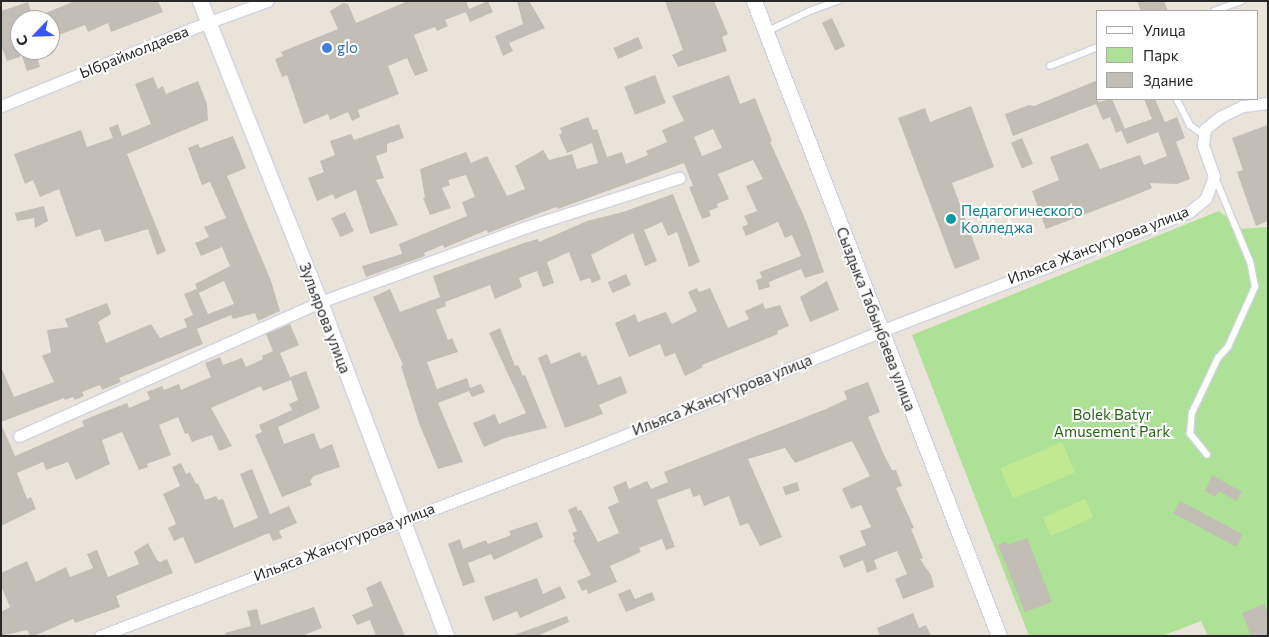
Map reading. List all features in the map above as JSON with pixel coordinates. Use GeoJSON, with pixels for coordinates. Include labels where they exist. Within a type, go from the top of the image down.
{"type":"FeatureCollection","features":[{"type":"Feature","properties":{"kind":"street","name":"Зульярова улица"},"geometry":{"type":"LineString","coordinates":[[200,1],[320,302],[400,521],[446,636]]}},
{"type":"Feature","properties":{"kind":"street","name":"Ыбраймолдаева"},"geometry":{"type":"LineString","coordinates":[[1,106],[267,1]]}},
{"type":"Feature","properties":{"kind":"street","name":"Сыздыка Табынбаева улица"},"geometry":{"type":"LineString","coordinates":[[754,1],[999,636]]}},
{"type":"Feature","properties":{"kind":"street"},"geometry":{"type":"LineString","coordinates":[[1214,176],[1203,145],[1204,134],[1220,117],[1243,106],[1268,103]]}},
{"type":"Feature","properties":{"kind":"street","name":"Ильяса Жансугурова улица"},"geometry":{"type":"LineString","coordinates":[[100,636],[591,449],[881,330],[1189,212],[1206,198],[1214,176]]}},
{"type":"Feature","properties":{"kind":"street"},"geometry":{"type":"LineString","coordinates":[[19,436],[320,302],[526,227],[679,178]]}},
{"type":"Feature","properties":{"kind":"lane"},"geometry":{"type":"LineString","coordinates":[[766,32],[810,10],[838,1]]}},
{"type":"Feature","properties":{"kind":"lane"},"geometry":{"type":"LineString","coordinates":[[1217,10],[1241,1]]}},
{"type":"Feature","properties":{"kind":"lane"},"geometry":{"type":"LineString","coordinates":[[1050,66],[1096,48]]}},
{"type":"Feature","properties":{"kind":"lane"},"geometry":{"type":"LineString","coordinates":[[1178,100],[1190,124],[1204,134]]}},
{"type":"Feature","properties":{"kind":"lane"},"geometry":{"type":"LineString","coordinates":[[1207,456],[1190,434],[1192,413],[1218,358],[1228,347],[1255,287],[1250,262],[1214,176]]}},
{"type":"Feature","properties":{"kind":"green space","name":"Bolek Batyr Amusement Park"},"geometry":{"type":"Polygon","coordinates":[[[1219,211],[1242,229],[1268,227],[1268,636],[1208,636],[1201,621],[1162,636],[1029,636],[912,335],[1219,211]]]}},
{"type":"Feature","properties":{"kind":"green space"},"geometry":{"type":"Polygon","coordinates":[[[1062,442],[1075,472],[1013,499],[1000,468],[1062,442]]]}},
{"type":"Feature","properties":{"kind":"green space"},"geometry":{"type":"Polygon","coordinates":[[[1085,499],[1093,517],[1051,536],[1043,518],[1085,499]]]}},
{"type":"Feature","properties":{"kind":"building"},"geometry":{"type":"Polygon","coordinates":[[[75,1],[158,1],[163,12],[111,32],[108,23],[88,32],[85,25],[60,34],[60,10],[53,10],[75,1]]]}},
{"type":"Feature","properties":{"kind":"building"},"geometry":{"type":"Polygon","coordinates":[[[408,1],[466,1],[469,9],[488,1],[493,12],[470,22],[466,12],[445,20],[448,26],[437,31],[435,27],[414,35],[428,71],[415,76],[407,58],[388,66],[399,94],[358,110],[360,117],[352,121],[348,112],[330,120],[328,114],[304,124],[287,75],[282,77],[275,59],[283,56],[281,52],[338,29],[330,11],[343,3],[348,4],[356,23],[408,1]]]}},
{"type":"Feature","properties":{"kind":"building"},"geometry":{"type":"Polygon","coordinates":[[[517,1],[529,1],[545,28],[509,43],[513,51],[503,56],[495,36],[523,24],[517,1]]]}},
{"type":"Feature","properties":{"kind":"building"},"geometry":{"type":"Polygon","coordinates":[[[665,1],[714,1],[728,34],[722,37],[727,51],[678,67],[672,55],[683,50],[665,1]]]}},
{"type":"Feature","properties":{"kind":"building"},"geometry":{"type":"Polygon","coordinates":[[[1137,1],[1164,1],[1168,10],[1141,10],[1137,1]]]}},
{"type":"Feature","properties":{"kind":"building"},"geometry":{"type":"Polygon","coordinates":[[[28,2],[30,10],[10,10],[10,60],[7,61],[1,45],[1,11],[28,2]]]}},
{"type":"Feature","properties":{"kind":"building"},"geometry":{"type":"Polygon","coordinates":[[[832,18],[845,46],[835,51],[822,23],[832,18]]]}},
{"type":"Feature","properties":{"kind":"building"},"geometry":{"type":"Polygon","coordinates":[[[638,37],[643,48],[618,59],[613,48],[638,37]]]}},
{"type":"Feature","properties":{"kind":"building"},"geometry":{"type":"Polygon","coordinates":[[[23,60],[38,60],[40,67],[27,71],[23,60]]]}},
{"type":"Feature","properties":{"kind":"building"},"geometry":{"type":"Polygon","coordinates":[[[655,75],[666,103],[635,115],[624,87],[655,75]]]}},
{"type":"Feature","properties":{"kind":"building"},"geometry":{"type":"Polygon","coordinates":[[[729,75],[740,104],[755,98],[772,141],[770,142],[806,221],[824,272],[805,278],[801,269],[769,282],[770,287],[759,290],[756,280],[762,278],[760,272],[801,256],[792,235],[785,238],[778,222],[746,236],[742,227],[748,224],[744,216],[757,211],[746,186],[763,179],[753,160],[718,174],[729,199],[717,204],[718,207],[709,211],[711,216],[702,219],[689,187],[693,186],[684,163],[558,209],[556,207],[488,233],[487,230],[444,248],[443,245],[424,253],[425,256],[366,277],[362,266],[402,254],[399,244],[467,216],[462,202],[475,197],[466,175],[448,180],[450,185],[442,188],[451,208],[430,215],[423,198],[425,198],[420,169],[466,152],[471,163],[487,156],[507,196],[525,189],[515,166],[543,150],[549,160],[572,154],[577,169],[598,163],[592,143],[567,153],[559,135],[562,133],[560,128],[588,117],[593,130],[597,129],[607,157],[622,152],[626,164],[648,155],[646,151],[667,142],[662,130],[684,121],[672,96],[729,75]],[[713,129],[694,137],[702,156],[722,148],[713,129]]]}},
{"type":"Feature","properties":{"kind":"building"},"geometry":{"type":"Polygon","coordinates":[[[153,77],[158,89],[163,86],[166,94],[198,81],[207,104],[208,120],[127,154],[166,251],[157,255],[148,229],[105,242],[100,229],[76,237],[59,189],[40,197],[33,180],[25,184],[14,154],[81,130],[87,147],[113,138],[109,128],[118,124],[122,136],[151,124],[135,84],[153,77]]]}},
{"type":"Feature","properties":{"kind":"building"},"geometry":{"type":"Polygon","coordinates":[[[1096,81],[1096,100],[1098,102],[1112,100],[1125,129],[1116,133],[1110,117],[1103,120],[1096,104],[1013,136],[1005,114],[1029,105],[1034,106],[1096,81]]]}},
{"type":"Feature","properties":{"kind":"building"},"geometry":{"type":"Polygon","coordinates":[[[1144,100],[1155,100],[1165,122],[1177,117],[1185,138],[1176,142],[1190,179],[1177,184],[1150,183],[1152,188],[1046,229],[1032,191],[1059,180],[1050,157],[1088,143],[1100,169],[1140,155],[1144,165],[1167,156],[1158,132],[1127,144],[1121,130],[1152,119],[1144,100]]]}},
{"type":"Feature","properties":{"kind":"building","name":"Педагогического Колледжа"},"geometry":{"type":"Polygon","coordinates":[[[971,106],[994,167],[952,183],[980,259],[955,269],[898,118],[925,108],[930,122],[971,106]]]}},
{"type":"Feature","properties":{"kind":"building"},"geometry":{"type":"Polygon","coordinates":[[[399,124],[404,138],[387,144],[387,152],[376,156],[384,178],[376,180],[398,225],[370,234],[356,190],[335,199],[333,194],[317,201],[308,178],[324,172],[320,161],[335,155],[330,141],[351,134],[354,140],[399,124]]]}},
{"type":"Feature","properties":{"kind":"building"},"geometry":{"type":"Polygon","coordinates":[[[1268,125],[1268,221],[1256,226],[1237,172],[1243,170],[1232,138],[1268,125]]]}},
{"type":"Feature","properties":{"kind":"building"},"geometry":{"type":"Polygon","coordinates":[[[233,136],[246,168],[227,176],[271,281],[280,311],[258,321],[255,313],[233,319],[231,315],[197,329],[203,344],[119,378],[121,382],[102,390],[100,385],[82,392],[84,396],[75,400],[73,397],[65,400],[64,398],[1,422],[1,367],[14,397],[54,382],[42,356],[51,352],[47,330],[68,327],[65,319],[107,303],[111,314],[98,322],[106,343],[151,324],[160,338],[187,327],[184,319],[193,315],[184,294],[197,289],[208,314],[234,304],[224,281],[199,293],[195,284],[230,266],[222,247],[201,256],[195,243],[209,237],[204,227],[226,218],[210,182],[202,185],[188,148],[198,144],[200,148],[233,136]]]}},
{"type":"Feature","properties":{"kind":"building"},"geometry":{"type":"Polygon","coordinates":[[[1022,138],[1033,164],[1022,168],[1011,143],[1022,138]]]}},
{"type":"Feature","properties":{"kind":"building"},"geometry":{"type":"Polygon","coordinates":[[[673,194],[700,262],[689,267],[677,232],[668,236],[662,222],[644,230],[657,261],[645,266],[633,233],[591,255],[601,279],[592,283],[590,278],[580,281],[569,252],[547,262],[554,283],[543,287],[537,271],[519,278],[522,287],[495,299],[490,285],[445,302],[446,306],[436,310],[448,340],[452,338],[458,352],[427,362],[437,389],[467,378],[470,388],[481,384],[485,392],[472,397],[469,391],[438,403],[463,462],[438,469],[419,423],[401,366],[403,365],[373,297],[390,289],[400,312],[440,297],[433,276],[524,243],[538,239],[539,242],[587,221],[623,212],[673,194]]]}},
{"type":"Feature","properties":{"kind":"building"},"geometry":{"type":"Polygon","coordinates":[[[44,206],[48,221],[35,228],[34,218],[17,221],[15,213],[44,206]]]}},
{"type":"Feature","properties":{"kind":"building"},"geometry":{"type":"Polygon","coordinates":[[[345,212],[354,231],[340,237],[331,218],[345,212]]]}},
{"type":"Feature","properties":{"kind":"building"},"geometry":{"type":"Polygon","coordinates":[[[626,274],[631,285],[613,293],[608,282],[626,274]]]}},
{"type":"Feature","properties":{"kind":"building"},"geometry":{"type":"Polygon","coordinates":[[[827,281],[839,310],[810,322],[800,297],[827,281]]]}},
{"type":"Feature","properties":{"kind":"building"},"geometry":{"type":"Polygon","coordinates":[[[697,288],[699,292],[710,288],[728,328],[749,319],[745,311],[763,303],[765,309],[780,305],[789,326],[777,331],[778,334],[702,365],[703,367],[685,376],[675,353],[665,357],[660,344],[629,357],[615,323],[635,314],[638,322],[666,312],[672,324],[697,311],[688,292],[697,288]]]}},
{"type":"Feature","properties":{"kind":"building"},"geometry":{"type":"Polygon","coordinates":[[[290,324],[299,345],[280,353],[290,377],[306,371],[320,408],[278,427],[284,444],[314,433],[320,449],[332,444],[340,467],[314,476],[310,481],[312,485],[282,497],[255,435],[262,432],[259,425],[292,410],[289,404],[298,400],[291,380],[263,391],[261,386],[211,408],[232,446],[219,451],[212,435],[192,442],[188,433],[185,434],[178,417],[159,425],[171,455],[147,464],[148,467],[139,470],[122,432],[102,440],[110,464],[76,480],[68,462],[46,470],[43,462],[17,473],[27,499],[31,497],[36,509],[1,526],[1,424],[15,456],[84,426],[82,421],[91,417],[127,403],[129,408],[150,399],[147,392],[162,386],[164,390],[179,384],[181,390],[211,377],[205,363],[220,357],[223,365],[242,358],[246,367],[263,359],[262,356],[273,351],[266,334],[290,324]]]}},
{"type":"Feature","properties":{"kind":"building"},"geometry":{"type":"Polygon","coordinates":[[[500,328],[515,366],[518,365],[523,376],[525,375],[547,428],[505,438],[484,447],[473,423],[495,414],[499,424],[526,413],[489,333],[500,328]]]}},
{"type":"Feature","properties":{"kind":"building"},"geometry":{"type":"Polygon","coordinates":[[[580,352],[582,357],[586,355],[598,385],[621,376],[627,393],[599,405],[603,414],[565,428],[538,358],[547,354],[551,364],[580,352]]]}},
{"type":"Feature","properties":{"kind":"building"},"geometry":{"type":"Polygon","coordinates":[[[868,382],[880,412],[868,417],[884,455],[892,470],[896,470],[902,486],[896,488],[914,528],[911,529],[923,558],[920,559],[931,575],[934,587],[903,599],[895,579],[907,574],[897,551],[874,560],[877,569],[867,573],[863,560],[844,568],[839,556],[866,545],[860,531],[871,527],[861,505],[851,509],[842,489],[870,476],[852,441],[795,463],[785,448],[748,459],[782,537],[760,546],[748,523],[740,526],[729,496],[704,506],[700,495],[693,497],[690,488],[657,500],[675,547],[666,550],[662,539],[639,548],[641,552],[610,566],[617,582],[588,594],[587,589],[582,591],[577,581],[591,575],[573,540],[575,539],[572,533],[577,531],[568,510],[576,506],[578,511],[581,510],[598,542],[619,533],[608,507],[619,502],[613,487],[626,481],[629,489],[647,481],[651,489],[668,482],[664,472],[826,409],[847,399],[844,391],[868,382]]]}},
{"type":"Feature","properties":{"kind":"building"},"geometry":{"type":"Polygon","coordinates":[[[181,463],[186,474],[190,472],[196,484],[198,483],[205,500],[216,496],[218,500],[223,499],[234,528],[258,518],[240,474],[252,469],[270,514],[289,506],[297,523],[279,531],[282,538],[273,541],[269,533],[195,564],[183,537],[174,541],[168,528],[176,524],[163,494],[180,486],[172,467],[181,463]]]}},
{"type":"Feature","properties":{"kind":"building"},"geometry":{"type":"Polygon","coordinates":[[[1212,475],[1242,492],[1236,501],[1219,491],[1215,497],[1205,491],[1212,475]]]}},
{"type":"Feature","properties":{"kind":"building"},"geometry":{"type":"Polygon","coordinates":[[[797,482],[800,491],[786,495],[783,487],[797,482]]]}},
{"type":"Feature","properties":{"kind":"building"},"geometry":{"type":"Polygon","coordinates":[[[1180,501],[1243,534],[1236,547],[1173,513],[1180,501]]]}},
{"type":"Feature","properties":{"kind":"building"},"geometry":{"type":"Polygon","coordinates":[[[537,522],[543,537],[494,560],[491,554],[468,563],[475,582],[463,586],[448,544],[460,539],[463,549],[486,540],[488,544],[511,535],[509,531],[537,522]]]}},
{"type":"Feature","properties":{"kind":"building"},"geometry":{"type":"Polygon","coordinates":[[[1027,538],[1052,602],[1025,612],[998,545],[1006,542],[1008,545],[1027,538]]]}},
{"type":"Feature","properties":{"kind":"building"},"geometry":{"type":"Polygon","coordinates":[[[148,543],[157,560],[160,562],[167,559],[173,573],[116,596],[120,607],[75,623],[73,619],[34,636],[30,636],[27,630],[1,636],[1,612],[10,607],[1,586],[1,573],[27,561],[36,582],[66,567],[70,577],[93,568],[87,554],[97,550],[108,577],[139,564],[134,552],[148,543]]]}},
{"type":"Feature","properties":{"kind":"building"},"geometry":{"type":"Polygon","coordinates":[[[537,578],[543,594],[560,586],[566,598],[520,618],[517,611],[493,621],[484,597],[537,578]]]}},
{"type":"Feature","properties":{"kind":"building"},"geometry":{"type":"Polygon","coordinates":[[[381,581],[405,636],[376,636],[370,620],[357,625],[352,615],[373,606],[366,588],[381,581]]]}},
{"type":"Feature","properties":{"kind":"building"},"geometry":{"type":"Polygon","coordinates":[[[630,589],[635,599],[652,592],[655,600],[626,612],[618,594],[630,589]]]}},
{"type":"Feature","properties":{"kind":"building"},"geometry":{"type":"Polygon","coordinates":[[[1264,604],[1268,614],[1268,636],[1251,636],[1242,613],[1264,604]]]}},
{"type":"Feature","properties":{"kind":"building"},"geometry":{"type":"Polygon","coordinates":[[[314,607],[322,628],[302,636],[226,636],[225,633],[251,626],[247,611],[257,609],[261,625],[314,607]]]}},
{"type":"Feature","properties":{"kind":"building"},"geometry":{"type":"Polygon","coordinates":[[[913,613],[919,628],[926,625],[931,636],[880,636],[877,628],[913,613]]]}},
{"type":"Feature","properties":{"kind":"building"},"geometry":{"type":"Polygon","coordinates":[[[567,616],[569,622],[537,636],[511,636],[567,616]]]}},
{"type":"Feature","properties":{"kind":"place","name":"glo"},"geometry":{"type":"Point","coordinates":[327,48]}},
{"type":"Feature","properties":{"kind":"place","name":"Педагогического Колледжа"},"geometry":{"type":"Point","coordinates":[951,219]}}]}
